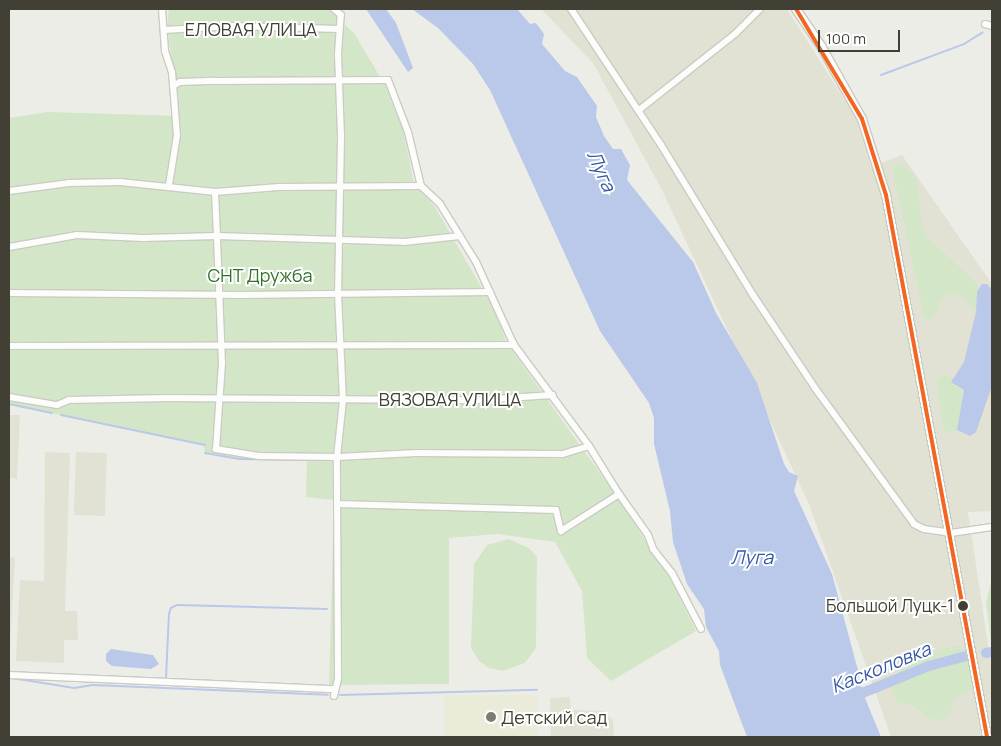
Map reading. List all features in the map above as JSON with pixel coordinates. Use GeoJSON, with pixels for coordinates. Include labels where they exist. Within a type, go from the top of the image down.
{"type":"FeatureCollection","features":[{"type":"Feature","properties":{"kind":"street"},"geometry":{"type":"LineString","coordinates":[[162,9],[173,86],[177,135],[169,186]]}},
{"type":"Feature","properties":{"kind":"street"},"geometry":{"type":"LineString","coordinates":[[9,675],[334,692],[338,678],[337,457],[344,400],[339,347],[338,294],[339,29],[341,15],[334,9]]}},
{"type":"Feature","properties":{"kind":"street"},"geometry":{"type":"LineString","coordinates":[[571,9],[639,110],[753,295],[914,524],[924,529],[951,533],[992,528]]}},
{"type":"Feature","properties":{"kind":"street"},"geometry":{"type":"LineString","coordinates":[[639,110],[721,46],[760,9]]}},
{"type":"Feature","properties":{"kind":"street"},"geometry":{"type":"LineString","coordinates":[[796,9],[821,46],[862,119],[875,156],[893,228],[951,533],[987,737]]}},
{"type":"Feature","properties":{"kind":"street"},"geometry":{"type":"LineString","coordinates":[[985,24],[992,26]]}},
{"type":"Feature","properties":{"kind":"street","name":"ЕЛОВАЯ УЛИЦА"},"geometry":{"type":"LineString","coordinates":[[164,30],[232,26],[339,29]]}},
{"type":"Feature","properties":{"kind":"street"},"geometry":{"type":"LineString","coordinates":[[173,86],[180,82],[215,81],[339,82],[388,80],[408,132],[421,186],[440,204],[460,236],[490,292],[514,345],[553,395],[589,446],[648,536],[653,549],[672,573],[701,629]]}},
{"type":"Feature","properties":{"kind":"street"},"geometry":{"type":"LineString","coordinates":[[9,191],[69,183],[169,186],[214,192],[339,186],[421,186]]}},
{"type":"Feature","properties":{"kind":"street"},"geometry":{"type":"LineString","coordinates":[[214,192],[221,294],[222,345],[216,449],[259,456],[337,457],[416,453],[562,454],[589,446]]}},
{"type":"Feature","properties":{"kind":"street"},"geometry":{"type":"LineString","coordinates":[[9,247],[77,235],[143,238],[217,236],[404,242],[460,236]]}},
{"type":"Feature","properties":{"kind":"street"},"geometry":{"type":"LineString","coordinates":[[9,293],[338,294],[490,292]]}},
{"type":"Feature","properties":{"kind":"street"},"geometry":{"type":"LineString","coordinates":[[9,346],[222,345],[339,347],[514,345]]}},
{"type":"Feature","properties":{"kind":"street","name":"ВЯЗОВАЯ УЛИЦА"},"geometry":{"type":"LineString","coordinates":[[9,397],[57,405],[69,400],[512,399],[553,395]]}},
{"type":"Feature","properties":{"kind":"street"},"geometry":{"type":"LineString","coordinates":[[338,504],[556,510],[561,531],[619,494]]}},
{"type":"Feature","properties":{"kind":"shaded area"},"geometry":{"type":"Polygon","coordinates":[[[541,9],[787,9],[856,118],[871,167],[902,155],[992,284],[992,511],[968,512],[992,671],[992,737],[891,737],[809,504],[662,190],[593,63],[541,9]]]}},
{"type":"Feature","properties":{"kind":"shaded area"},"geometry":{"type":"Polygon","coordinates":[[[9,415],[20,415],[17,479],[9,478],[9,415]]]}},
{"type":"Feature","properties":{"kind":"shaded area"},"geometry":{"type":"Polygon","coordinates":[[[45,452],[70,453],[65,611],[77,611],[78,640],[64,640],[64,663],[16,661],[20,580],[44,581],[45,452]]]}},
{"type":"Feature","properties":{"kind":"shaded area"},"geometry":{"type":"Polygon","coordinates":[[[76,452],[107,453],[105,516],[74,515],[76,452]]]}},
{"type":"Feature","properties":{"kind":"shaded area"},"geometry":{"type":"Polygon","coordinates":[[[9,557],[15,558],[10,646],[9,646],[9,557]]]}},
{"type":"Feature","properties":{"kind":"shaded area","name":"Детский сад"},"geometry":{"type":"Polygon","coordinates":[[[444,695],[538,695],[538,737],[444,737],[444,695]]]}},
{"type":"Feature","properties":{"kind":"shaded area"},"geometry":{"type":"Polygon","coordinates":[[[570,697],[571,710],[603,711],[613,720],[614,737],[551,737],[550,698],[570,697]]]}},
{"type":"Feature","properties":{"kind":"green space","name":"СНТ Дружба"},"geometry":{"type":"Polygon","coordinates":[[[169,9],[328,9],[354,33],[385,85],[403,129],[414,183],[435,207],[497,314],[506,342],[615,494],[670,578],[696,631],[611,681],[587,658],[582,591],[555,542],[498,534],[449,538],[449,684],[329,685],[334,500],[306,497],[307,461],[239,459],[205,453],[204,445],[9,404],[9,118],[48,112],[179,116],[167,26],[169,9]]]}},
{"type":"Feature","properties":{"kind":"green space"},"geometry":{"type":"Polygon","coordinates":[[[901,163],[917,178],[921,218],[927,236],[979,286],[976,312],[959,295],[948,294],[942,298],[935,315],[929,319],[924,318],[892,167],[901,163]]]}},
{"type":"Feature","properties":{"kind":"green space"},"geometry":{"type":"Polygon","coordinates":[[[944,374],[952,378],[955,387],[964,390],[957,430],[948,432],[943,429],[936,380],[944,374]]]}},
{"type":"Feature","properties":{"kind":"green space"},"geometry":{"type":"Polygon","coordinates":[[[509,539],[529,548],[537,557],[536,648],[525,663],[503,671],[489,668],[479,661],[471,648],[474,564],[487,545],[509,539]]]}},
{"type":"Feature","properties":{"kind":"green space"},"geometry":{"type":"Polygon","coordinates":[[[992,579],[992,650],[986,602],[992,579]]]}},
{"type":"Feature","properties":{"kind":"green space"},"geometry":{"type":"Polygon","coordinates":[[[956,646],[967,651],[974,688],[957,697],[948,717],[939,720],[929,718],[915,706],[897,702],[890,687],[896,674],[908,663],[939,649],[956,646]]]}},
{"type":"Feature","properties":{"kind":"water"},"geometry":{"type":"Polygon","coordinates":[[[366,9],[386,9],[396,23],[413,68],[408,72],[366,9]]]}},
{"type":"Feature","properties":{"kind":"water","name":"Луга"},"geometry":{"type":"Polygon","coordinates":[[[412,9],[517,9],[530,24],[536,23],[544,34],[542,44],[565,71],[577,77],[597,106],[596,117],[604,136],[613,149],[621,149],[630,165],[627,180],[693,262],[716,313],[757,383],[784,464],[789,472],[798,476],[794,491],[832,574],[859,674],[858,685],[867,690],[865,698],[881,737],[747,737],[720,665],[719,651],[706,627],[704,609],[687,584],[673,542],[670,511],[654,444],[654,418],[649,403],[600,331],[490,90],[473,64],[438,28],[412,9]]]}},
{"type":"Feature","properties":{"kind":"water"},"geometry":{"type":"Polygon","coordinates":[[[982,284],[987,284],[992,290],[992,386],[976,432],[970,436],[957,430],[964,390],[951,382],[964,362],[976,312],[977,292],[982,284]]]}},
{"type":"Feature","properties":{"kind":"water"},"geometry":{"type":"Polygon","coordinates":[[[111,649],[153,655],[159,664],[151,669],[112,666],[106,661],[106,654],[111,649]]]}},
{"type":"Feature","properties":{"kind":"waterway"},"geometry":{"type":"LineString","coordinates":[[881,75],[964,44],[983,32]]}},
{"type":"Feature","properties":{"kind":"waterway"},"geometry":{"type":"LineString","coordinates":[[9,404],[52,413]]}},
{"type":"Feature","properties":{"kind":"waterway"},"geometry":{"type":"LineString","coordinates":[[61,415],[205,445]]}},
{"type":"Feature","properties":{"kind":"waterway"},"geometry":{"type":"LineString","coordinates":[[205,453],[239,459],[333,460]]}},
{"type":"Feature","properties":{"kind":"waterway"},"geometry":{"type":"LineString","coordinates":[[166,677],[169,614],[171,608],[177,605],[327,609]]}},
{"type":"Feature","properties":{"kind":"waterway","name":"Касколовка"},"geometry":{"type":"LineString","coordinates":[[986,653],[992,652]]}},
{"type":"Feature","properties":{"kind":"waterway","name":"Касколовка"},"geometry":{"type":"LineString","coordinates":[[855,696],[929,666],[966,656]]}},
{"type":"Feature","properties":{"kind":"waterway"},"geometry":{"type":"LineString","coordinates":[[12,678],[74,688],[93,685],[328,695]]}},
{"type":"Feature","properties":{"kind":"waterway"},"geometry":{"type":"LineString","coordinates":[[340,695],[537,690]]}},
{"type":"Feature","properties":{"kind":"transit line"},"geometry":{"type":"LineString","coordinates":[[796,9],[862,119],[886,195],[987,737]]}},
{"type":"Feature","properties":{"kind":"place","name":"Большой Луцк-1"},"geometry":{"type":"Point","coordinates":[963,606]}},
{"type":"Feature","properties":{"kind":"place","name":"Детский сад"},"geometry":{"type":"Point","coordinates":[491,717]}}]}
